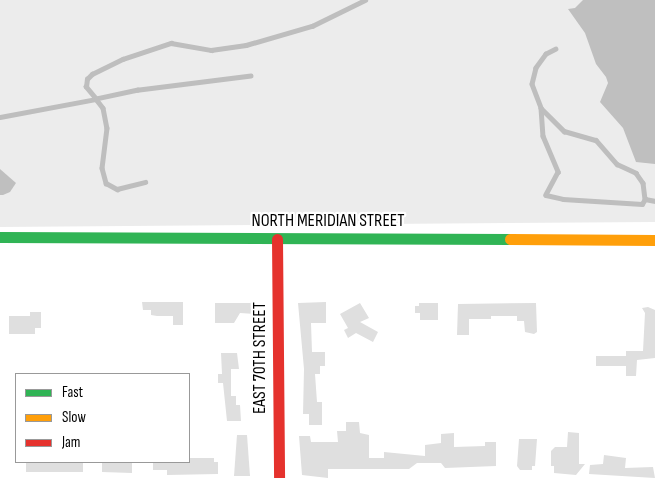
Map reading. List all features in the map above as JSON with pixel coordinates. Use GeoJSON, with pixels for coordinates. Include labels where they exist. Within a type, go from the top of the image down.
{"type":"FeatureCollection","features":[{"type":"Feature","properties":{"kind":"main road","name":"NORTH MERIDIAN STREET"},"geometry":{"type":"LineString","coordinates":[[0,237],[655,240]]}},
{"type":"Feature","properties":{"kind":"main road","name":"EAST 70TH STREET"},"geometry":{"type":"LineString","coordinates":[[277,239],[278,478]]}},
{"type":"Feature","properties":{"kind":"lane"},"geometry":{"type":"LineString","coordinates":[[145,182],[117,189],[106,183],[102,168],[107,128],[103,108],[86,87],[87,79],[123,59],[171,43],[211,50],[246,45],[312,26],[365,0]]}},
{"type":"Feature","properties":{"kind":"lane"},"geometry":{"type":"LineString","coordinates":[[541,108],[564,131],[596,140],[617,164],[636,173],[643,182],[645,199],[642,204],[563,199],[546,195],[558,172],[544,136],[541,108],[532,84],[536,68],[546,54],[556,49]]}},
{"type":"Feature","properties":{"kind":"lane"},"geometry":{"type":"LineString","coordinates":[[0,117],[96,100],[138,90],[251,76]]}},
{"type":"Feature","properties":{"kind":"lane"},"geometry":{"type":"LineString","coordinates":[[645,199],[655,201]]}},
{"type":"Feature","properties":{"kind":"shaded area"},"geometry":{"type":"Polygon","coordinates":[[[0,0],[655,0],[655,222],[0,227],[0,0]]]}},
{"type":"Feature","properties":{"kind":"shaded area"},"geometry":{"type":"Polygon","coordinates":[[[583,0],[655,0],[655,164],[636,162],[623,128],[600,102],[608,83],[606,77],[596,64],[585,33],[568,9],[575,8],[583,0]]]}},
{"type":"Feature","properties":{"kind":"shaded area"},"geometry":{"type":"Polygon","coordinates":[[[0,169],[16,183],[10,192],[3,195],[0,195],[0,169]]]}},
{"type":"Feature","properties":{"kind":"building"},"geometry":{"type":"Polygon","coordinates":[[[142,302],[183,302],[183,325],[173,325],[173,316],[151,315],[151,310],[143,310],[142,302]]]}},
{"type":"Feature","properties":{"kind":"building"},"geometry":{"type":"Polygon","coordinates":[[[326,302],[326,323],[311,323],[312,352],[325,352],[325,366],[320,366],[320,374],[315,374],[317,402],[322,402],[322,425],[309,425],[309,414],[303,414],[304,369],[298,303],[326,302]]]}},
{"type":"Feature","properties":{"kind":"building"},"geometry":{"type":"Polygon","coordinates":[[[215,303],[255,303],[255,314],[240,313],[234,323],[215,323],[215,303]]]}},
{"type":"Feature","properties":{"kind":"building"},"geometry":{"type":"Polygon","coordinates":[[[360,303],[369,318],[360,322],[378,332],[373,342],[356,333],[348,338],[344,330],[348,328],[340,314],[360,303]]]}},
{"type":"Feature","properties":{"kind":"building"},"geometry":{"type":"Polygon","coordinates":[[[419,303],[438,303],[438,320],[420,320],[420,313],[415,313],[415,306],[419,306],[419,303]]]}},
{"type":"Feature","properties":{"kind":"building"},"geometry":{"type":"Polygon","coordinates":[[[536,303],[537,332],[534,334],[525,332],[524,321],[517,321],[517,316],[491,316],[491,319],[469,319],[469,335],[457,335],[458,304],[536,303]]]}},
{"type":"Feature","properties":{"kind":"building"},"geometry":{"type":"Polygon","coordinates":[[[648,307],[655,310],[655,358],[637,360],[636,376],[626,376],[626,366],[596,366],[596,356],[626,356],[626,351],[643,351],[645,313],[642,308],[648,307]]]}},
{"type":"Feature","properties":{"kind":"building"},"geometry":{"type":"Polygon","coordinates":[[[30,312],[41,312],[41,328],[35,328],[35,334],[9,334],[9,316],[30,316],[30,312]]]}},
{"type":"Feature","properties":{"kind":"building"},"geometry":{"type":"Polygon","coordinates":[[[221,353],[237,353],[239,369],[231,369],[231,396],[236,396],[236,405],[240,405],[241,421],[227,421],[223,383],[218,383],[218,374],[222,374],[221,353]]]}},
{"type":"Feature","properties":{"kind":"building"},"geometry":{"type":"Polygon","coordinates":[[[346,422],[359,422],[360,433],[369,435],[369,458],[384,458],[384,452],[425,456],[425,445],[441,443],[441,434],[454,433],[454,447],[485,446],[485,442],[496,442],[496,466],[445,468],[441,463],[417,463],[409,469],[328,469],[328,478],[302,475],[299,436],[310,436],[311,442],[338,442],[337,431],[346,431],[346,422]]]}},
{"type":"Feature","properties":{"kind":"building"},"geometry":{"type":"Polygon","coordinates":[[[568,432],[579,433],[579,464],[585,464],[576,475],[554,473],[554,466],[551,466],[551,451],[555,447],[567,447],[568,432]]]}},
{"type":"Feature","properties":{"kind":"building"},"geometry":{"type":"Polygon","coordinates":[[[237,435],[247,435],[250,476],[234,476],[237,435]]]}},
{"type":"Feature","properties":{"kind":"building"},"geometry":{"type":"Polygon","coordinates":[[[519,439],[537,439],[535,466],[532,466],[532,470],[520,470],[517,466],[519,439]]]}},
{"type":"Feature","properties":{"kind":"building"},"geometry":{"type":"Polygon","coordinates":[[[604,455],[626,458],[625,468],[653,467],[655,478],[589,474],[590,465],[603,464],[604,455]]]}},
{"type":"Feature","properties":{"kind":"building"},"geometry":{"type":"Polygon","coordinates":[[[190,458],[214,458],[214,462],[218,462],[218,474],[167,475],[167,470],[153,470],[153,463],[190,463],[190,458]]]}},
{"type":"Feature","properties":{"kind":"building"},"geometry":{"type":"Polygon","coordinates":[[[26,463],[83,463],[83,472],[26,472],[26,463]]]}},
{"type":"Feature","properties":{"kind":"building"},"geometry":{"type":"Polygon","coordinates":[[[102,463],[132,463],[132,473],[102,472],[102,463]]]}},
{"type":"Feature","properties":{"kind":"traffic: fast"},"geometry":{"type":"LineString","coordinates":[[0,237],[510,239]]}},
{"type":"Feature","properties":{"kind":"traffic: slow"},"geometry":{"type":"LineString","coordinates":[[510,239],[655,240]]}},
{"type":"Feature","properties":{"kind":"traffic: jam"},"geometry":{"type":"LineString","coordinates":[[277,239],[279,478]]}}]}
